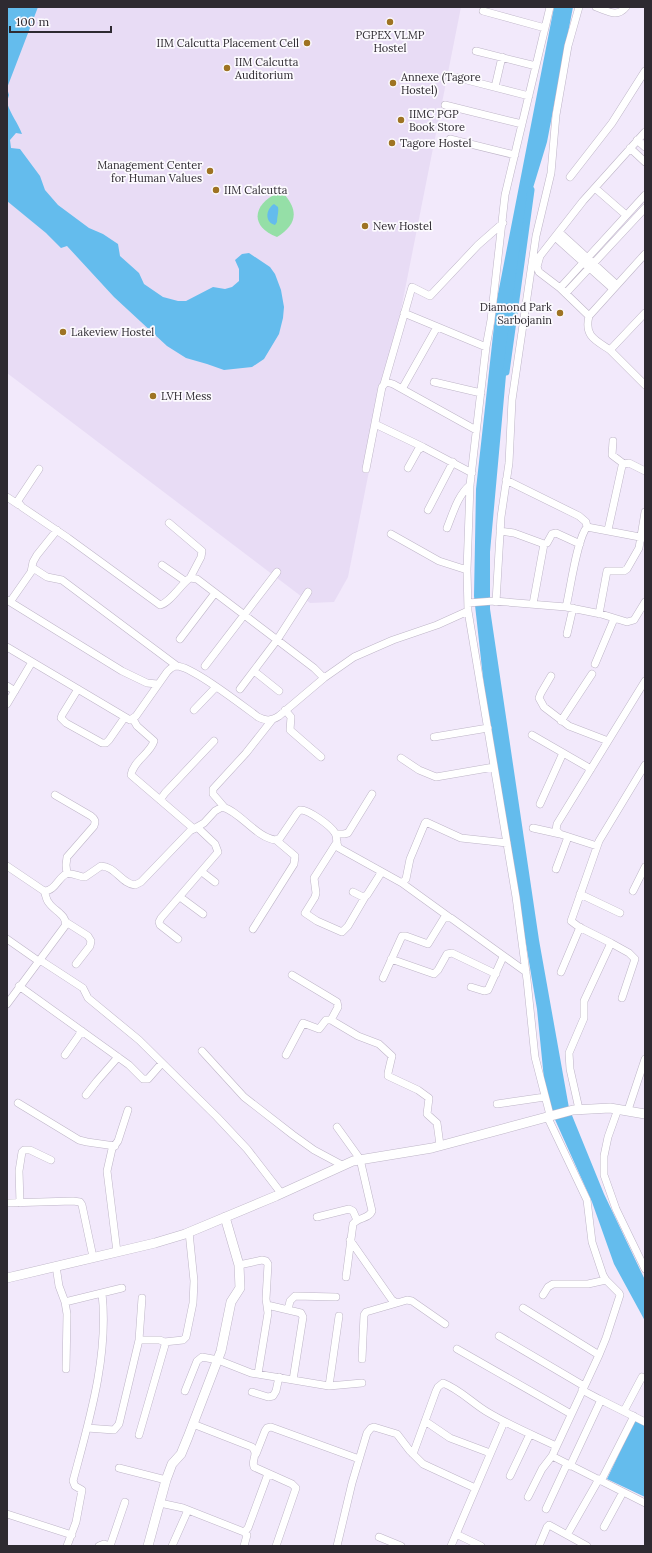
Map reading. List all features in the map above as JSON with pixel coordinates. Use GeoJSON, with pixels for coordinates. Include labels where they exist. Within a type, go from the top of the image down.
{"type":"FeatureCollection","features":[{"type":"Feature","properties":{"kind":"street"},"geometry":{"type":"LineString","coordinates":[[528,1497],[542,1470],[552,1456],[570,1414],[599,1355],[620,1295],[606,1280],[592,1242],[586,1200],[551,1115],[535,1057],[526,972],[507,843],[468,611],[470,602],[467,570],[470,485],[486,347],[491,320],[503,223],[505,195],[550,7]]}},
{"type":"Feature","properties":{"kind":"street"},"geometry":{"type":"LineString","coordinates":[[495,602],[500,531],[509,463],[512,400],[536,236],[551,173],[556,115],[568,46],[579,7]]}},
{"type":"Feature","properties":{"kind":"street"},"geometry":{"type":"LineString","coordinates":[[596,7],[616,14],[620,13],[626,7]]}},
{"type":"Feature","properties":{"kind":"street"},"geometry":{"type":"LineString","coordinates":[[483,11],[545,28]]}},
{"type":"Feature","properties":{"kind":"street"},"geometry":{"type":"LineString","coordinates":[[476,51],[536,66]]}},
{"type":"Feature","properties":{"kind":"street"},"geometry":{"type":"LineString","coordinates":[[495,87],[502,57]]}},
{"type":"Feature","properties":{"kind":"street"},"geometry":{"type":"LineString","coordinates":[[570,177],[612,123],[645,71]]}},
{"type":"Feature","properties":{"kind":"street"},"geometry":{"type":"LineString","coordinates":[[455,77],[529,96]]}},
{"type":"Feature","properties":{"kind":"street"},"geometry":{"type":"LineString","coordinates":[[444,105],[522,124]]}},
{"type":"Feature","properties":{"kind":"street"},"geometry":{"type":"LineString","coordinates":[[589,316],[563,290],[539,272],[537,267],[540,256],[594,188],[645,132]]}},
{"type":"Feature","properties":{"kind":"street"},"geometry":{"type":"LineString","coordinates":[[450,139],[514,155]]}},
{"type":"Feature","properties":{"kind":"street"},"geometry":{"type":"LineString","coordinates":[[638,140],[645,147]]}},
{"type":"Feature","properties":{"kind":"street"},"geometry":{"type":"LineString","coordinates":[[630,148],[645,162]]}},
{"type":"Feature","properties":{"kind":"street"},"geometry":{"type":"LineString","coordinates":[[594,188],[626,215]]}},
{"type":"Feature","properties":{"kind":"street"},"geometry":{"type":"LineString","coordinates":[[563,290],[626,215],[645,195]]}},
{"type":"Feature","properties":{"kind":"street"},"geometry":{"type":"LineString","coordinates":[[588,262],[645,208]]}},
{"type":"Feature","properties":{"kind":"street"},"geometry":{"type":"LineString","coordinates":[[366,469],[384,384],[412,287],[430,296],[478,244],[503,223]]}},
{"type":"Feature","properties":{"kind":"street"},"geometry":{"type":"LineString","coordinates":[[557,234],[615,287]]}},
{"type":"Feature","properties":{"kind":"street"},"geometry":{"type":"LineString","coordinates":[[644,383],[610,350],[594,339],[588,332],[587,322],[589,316],[645,254]]}},
{"type":"Feature","properties":{"kind":"street"},"geometry":{"type":"LineString","coordinates":[[610,350],[645,313]]}},
{"type":"Feature","properties":{"kind":"street"},"geometry":{"type":"LineString","coordinates":[[404,314],[486,347]]}},
{"type":"Feature","properties":{"kind":"street"},"geometry":{"type":"LineString","coordinates":[[402,389],[437,327]]}},
{"type":"Feature","properties":{"kind":"street"},"geometry":{"type":"LineString","coordinates":[[644,383],[645,373]]}},
{"type":"Feature","properties":{"kind":"street"},"geometry":{"type":"LineString","coordinates":[[384,384],[389,382],[476,430]]}},
{"type":"Feature","properties":{"kind":"street"},"geometry":{"type":"LineString","coordinates":[[434,382],[481,393]]}},
{"type":"Feature","properties":{"kind":"street"},"geometry":{"type":"LineString","coordinates":[[375,424],[472,472]]}},
{"type":"Feature","properties":{"kind":"street"},"geometry":{"type":"LineString","coordinates":[[613,441],[612,455],[624,464],[629,463],[645,471]]}},
{"type":"Feature","properties":{"kind":"street"},"geometry":{"type":"LineString","coordinates":[[408,468],[418,450],[423,447]]}},
{"type":"Feature","properties":{"kind":"street"},"geometry":{"type":"LineString","coordinates":[[428,510],[453,462]]}},
{"type":"Feature","properties":{"kind":"street"},"geometry":{"type":"LineString","coordinates":[[608,530],[620,474],[624,464]]}},
{"type":"Feature","properties":{"kind":"street"},"geometry":{"type":"LineString","coordinates":[[20,505],[18,502],[19,499],[39,469]]}},
{"type":"Feature","properties":{"kind":"street"},"geometry":{"type":"LineString","coordinates":[[506,480],[579,516],[586,522],[587,527],[580,544],[567,634]]}},
{"type":"Feature","properties":{"kind":"street"},"geometry":{"type":"LineString","coordinates":[[447,528],[460,496],[470,485]]}},
{"type":"Feature","properties":{"kind":"street"},"geometry":{"type":"LineString","coordinates":[[7,497],[57,530],[160,604],[166,602],[188,579],[201,557],[202,551],[169,523]]}},
{"type":"Feature","properties":{"kind":"street"},"geometry":{"type":"LineString","coordinates":[[599,614],[607,571],[624,571],[627,569],[639,548],[643,537],[645,512]]}},
{"type":"Feature","properties":{"kind":"street"},"geometry":{"type":"LineString","coordinates":[[587,527],[643,537]]}},
{"type":"Feature","properties":{"kind":"street"},"geometry":{"type":"LineString","coordinates":[[57,530],[37,555],[33,562],[31,572],[8,601],[122,671],[147,683],[157,684]]}},
{"type":"Feature","properties":{"kind":"street"},"geometry":{"type":"LineString","coordinates":[[500,531],[514,533],[544,544]]}},
{"type":"Feature","properties":{"kind":"street"},"geometry":{"type":"LineString","coordinates":[[533,604],[544,544],[547,543],[553,533],[580,544]]}},
{"type":"Feature","properties":{"kind":"street"},"geometry":{"type":"LineString","coordinates":[[391,534],[439,561],[467,570]]}},
{"type":"Feature","properties":{"kind":"street"},"geometry":{"type":"LineString","coordinates":[[162,565],[188,579],[197,579],[314,668],[324,678]]}},
{"type":"Feature","properties":{"kind":"street"},"geometry":{"type":"LineString","coordinates":[[33,568],[47,577],[62,580],[177,666],[197,674],[258,717],[264,720],[272,720]]}},
{"type":"Feature","properties":{"kind":"street"},"geometry":{"type":"LineString","coordinates":[[205,666],[277,572]]}},
{"type":"Feature","properties":{"kind":"street"},"geometry":{"type":"LineString","coordinates":[[240,689],[276,640],[308,592]]}},
{"type":"Feature","properties":{"kind":"street"},"geometry":{"type":"LineString","coordinates":[[180,639],[214,593]]}},
{"type":"Feature","properties":{"kind":"street"},"geometry":{"type":"LineString","coordinates":[[470,602],[533,604],[570,608],[631,622],[634,620],[645,602]]}},
{"type":"Feature","properties":{"kind":"street"},"geometry":{"type":"LineString","coordinates":[[253,929],[294,864],[294,856],[276,840],[255,830],[225,808],[213,794],[213,789],[246,753],[272,720],[324,678],[354,657],[393,640],[437,625],[468,611]]}},
{"type":"Feature","properties":{"kind":"street"},"geometry":{"type":"LineString","coordinates":[[595,664],[614,619]]}},
{"type":"Feature","properties":{"kind":"street"},"geometry":{"type":"LineString","coordinates":[[7,647],[130,720],[133,719]]}},
{"type":"Feature","properties":{"kind":"street"},"geometry":{"type":"LineString","coordinates":[[7,704],[32,662]]}},
{"type":"Feature","properties":{"kind":"street"},"geometry":{"type":"LineString","coordinates":[[133,719],[157,684],[171,668],[177,666]]}},
{"type":"Feature","properties":{"kind":"street"},"geometry":{"type":"LineString","coordinates":[[254,671],[279,691]]}},
{"type":"Feature","properties":{"kind":"street"},"geometry":{"type":"LineString","coordinates":[[560,721],[592,674]]}},
{"type":"Feature","properties":{"kind":"street"},"geometry":{"type":"LineString","coordinates":[[551,676],[541,693],[540,701],[560,721],[580,731],[608,740]]}},
{"type":"Feature","properties":{"kind":"street"},"geometry":{"type":"LineString","coordinates":[[560,834],[556,830],[557,824],[645,680]]}},
{"type":"Feature","properties":{"kind":"street"},"geometry":{"type":"LineString","coordinates":[[7,686],[15,691]]}},
{"type":"Feature","properties":{"kind":"street"},"geometry":{"type":"LineString","coordinates":[[194,710],[216,687]]}},
{"type":"Feature","properties":{"kind":"street"},"geometry":{"type":"LineString","coordinates":[[78,689],[62,715],[61,718],[66,723],[102,743],[106,743],[125,717]]}},
{"type":"Feature","properties":{"kind":"street"},"geometry":{"type":"LineString","coordinates":[[285,710],[291,717],[290,730],[321,757]]}},
{"type":"Feature","properties":{"kind":"street"},"geometry":{"type":"LineString","coordinates":[[133,719],[137,726],[154,741],[132,770],[131,775],[216,844],[218,848],[216,856],[159,922],[178,939]]}},
{"type":"Feature","properties":{"kind":"street"},"geometry":{"type":"LineString","coordinates":[[434,737],[488,728]]}},
{"type":"Feature","properties":{"kind":"street"},"geometry":{"type":"LineString","coordinates":[[532,735],[591,769]]}},
{"type":"Feature","properties":{"kind":"street"},"geometry":{"type":"LineString","coordinates":[[160,800],[214,741]]}},
{"type":"Feature","properties":{"kind":"street"},"geometry":{"type":"LineString","coordinates":[[540,804],[563,753]]}},
{"type":"Feature","properties":{"kind":"street"},"geometry":{"type":"LineString","coordinates":[[401,758],[419,770],[436,777],[494,767]]}},
{"type":"Feature","properties":{"kind":"street"},"geometry":{"type":"LineString","coordinates":[[622,998],[635,959],[629,953],[580,928],[571,921],[599,841],[645,765]]}},
{"type":"Feature","properties":{"kind":"street"},"geometry":{"type":"LineString","coordinates":[[56,794],[91,816],[95,822],[94,826],[67,857],[67,874]]}},
{"type":"Feature","properties":{"kind":"street"},"geometry":{"type":"LineString","coordinates":[[336,834],[348,833],[372,794]]}},
{"type":"Feature","properties":{"kind":"street"},"geometry":{"type":"LineString","coordinates":[[44,891],[52,889],[67,874],[85,877],[98,867],[104,866],[132,885],[138,884],[195,828],[204,823],[219,808],[225,808]]}},
{"type":"Feature","properties":{"kind":"street"},"geometry":{"type":"LineString","coordinates":[[276,840],[280,838],[297,813],[304,810],[323,821],[336,834],[339,848],[381,873],[402,883],[526,972]]}},
{"type":"Feature","properties":{"kind":"street"},"geometry":{"type":"LineString","coordinates":[[402,883],[406,879],[413,848],[426,822],[461,838],[507,843]]}},
{"type":"Feature","properties":{"kind":"street"},"geometry":{"type":"LineString","coordinates":[[533,828],[560,834],[597,846]]}},
{"type":"Feature","properties":{"kind":"street"},"geometry":{"type":"LineString","coordinates":[[556,869],[568,837]]}},
{"type":"Feature","properties":{"kind":"street"},"geometry":{"type":"LineString","coordinates":[[337,842],[314,878],[316,893],[305,914],[342,932],[348,926],[381,873]]}},
{"type":"Feature","properties":{"kind":"street"},"geometry":{"type":"LineString","coordinates":[[633,891],[645,868]]}},
{"type":"Feature","properties":{"kind":"street"},"geometry":{"type":"LineString","coordinates":[[8,869],[44,891],[48,902],[66,922],[88,936],[91,941],[90,946],[76,964]]}},
{"type":"Feature","properties":{"kind":"street"},"geometry":{"type":"LineString","coordinates":[[202,872],[215,882]]}},
{"type":"Feature","properties":{"kind":"street"},"geometry":{"type":"LineString","coordinates":[[353,892],[365,897]]}},
{"type":"Feature","properties":{"kind":"street"},"geometry":{"type":"LineString","coordinates":[[580,894],[620,913]]}},
{"type":"Feature","properties":{"kind":"street"},"geometry":{"type":"LineString","coordinates":[[180,897],[203,914]]}},
{"type":"Feature","properties":{"kind":"street"},"geometry":{"type":"LineString","coordinates":[[383,978],[390,959],[402,936],[404,935],[428,944],[444,918],[449,917]]}},
{"type":"Feature","properties":{"kind":"street"},"geometry":{"type":"LineString","coordinates":[[7,1004],[62,930],[66,922]]}},
{"type":"Feature","properties":{"kind":"street"},"geometry":{"type":"LineString","coordinates":[[561,972],[580,928]]}},
{"type":"Feature","properties":{"kind":"street"},"geometry":{"type":"LineString","coordinates":[[7,939],[37,960],[40,960],[84,988],[90,1000],[139,1040],[212,1112],[247,1149],[281,1194]]}},
{"type":"Feature","properties":{"kind":"street"},"geometry":{"type":"LineString","coordinates":[[576,1110],[569,1053],[584,1018],[584,1001],[611,943]]}},
{"type":"Feature","properties":{"kind":"street"},"geometry":{"type":"LineString","coordinates":[[390,959],[434,974],[447,954],[452,953],[496,974]]}},
{"type":"Feature","properties":{"kind":"street"},"geometry":{"type":"LineString","coordinates":[[471,987],[486,991],[488,990],[504,957]]}},
{"type":"Feature","properties":{"kind":"street"},"geometry":{"type":"LineString","coordinates":[[292,975],[337,1002],[338,1007],[331,1020]]}},
{"type":"Feature","properties":{"kind":"street"},"geometry":{"type":"LineString","coordinates":[[19,986],[82,1031],[146,1080],[162,1063]]}},
{"type":"Feature","properties":{"kind":"street"},"geometry":{"type":"LineString","coordinates":[[286,1055],[303,1023],[319,1029],[326,1020],[331,1020],[358,1036],[379,1044],[391,1054],[392,1059],[388,1069],[388,1076],[418,1090],[429,1098],[427,1114],[437,1123],[440,1145]]}},
{"type":"Feature","properties":{"kind":"street"},"geometry":{"type":"LineString","coordinates":[[65,1055],[82,1031]]}},
{"type":"Feature","properties":{"kind":"street"},"geometry":{"type":"LineString","coordinates":[[202,1051],[244,1097],[314,1150],[342,1165]]}},
{"type":"Feature","properties":{"kind":"street"},"geometry":{"type":"LineString","coordinates":[[86,1095],[96,1081],[118,1058]]}},
{"type":"Feature","properties":{"kind":"street"},"geometry":{"type":"LineString","coordinates":[[628,1110],[645,1059]]}},
{"type":"Feature","properties":{"kind":"street"},"geometry":{"type":"LineString","coordinates":[[496,1104],[545,1096]]}},
{"type":"Feature","properties":{"kind":"street"},"geometry":{"type":"LineString","coordinates":[[18,1104],[79,1140],[115,1146]]}},
{"type":"Feature","properties":{"kind":"street"},"geometry":{"type":"LineString","coordinates":[[7,1278],[155,1243],[189,1232],[281,1194],[342,1165],[360,1159],[440,1145],[551,1115],[576,1110],[598,1108],[645,1113]]}},
{"type":"Feature","properties":{"kind":"street"},"geometry":{"type":"LineString","coordinates":[[618,1109],[608,1137],[604,1156],[604,1175],[616,1209],[645,1269]]}},
{"type":"Feature","properties":{"kind":"street"},"geometry":{"type":"LineString","coordinates":[[117,1252],[107,1175],[110,1154],[121,1133],[128,1110]]}},
{"type":"Feature","properties":{"kind":"street"},"geometry":{"type":"LineString","coordinates":[[337,1127],[360,1159],[372,1211],[369,1216],[357,1220],[353,1224],[346,1277]]}},
{"type":"Feature","properties":{"kind":"street"},"geometry":{"type":"LineString","coordinates":[[20,1203],[19,1171],[22,1152],[24,1150],[30,1150],[51,1160]]}},
{"type":"Feature","properties":{"kind":"street"},"geometry":{"type":"LineString","coordinates":[[7,1203],[80,1202],[93,1257]]}},
{"type":"Feature","properties":{"kind":"street"},"geometry":{"type":"LineString","coordinates":[[317,1217],[349,1209],[353,1211],[357,1220]]}},
{"type":"Feature","properties":{"kind":"street"},"geometry":{"type":"LineString","coordinates":[[148,1546],[166,1480],[172,1464],[184,1448],[218,1360],[231,1302],[240,1288],[239,1264],[225,1217]]}},
{"type":"Feature","properties":{"kind":"street"},"geometry":{"type":"LineString","coordinates":[[139,1340],[160,1340],[164,1342],[183,1340],[186,1336],[194,1285],[189,1232]]}},
{"type":"Feature","properties":{"kind":"street"},"geometry":{"type":"LineString","coordinates":[[350,1240],[389,1296],[397,1303]]}},
{"type":"Feature","properties":{"kind":"street"},"geometry":{"type":"LineString","coordinates":[[239,1264],[262,1260],[266,1261],[268,1264],[268,1313],[258,1374]]}},
{"type":"Feature","properties":{"kind":"street"},"geometry":{"type":"LineString","coordinates":[[56,1266],[59,1286],[65,1302],[67,1326],[66,1369]]}},
{"type":"Feature","properties":{"kind":"street"},"geometry":{"type":"LineString","coordinates":[[543,1295],[548,1287],[554,1284],[588,1284],[606,1280]]}},
{"type":"Feature","properties":{"kind":"street"},"geometry":{"type":"LineString","coordinates":[[65,1302],[122,1288]]}},
{"type":"Feature","properties":{"kind":"street"},"geometry":{"type":"LineString","coordinates":[[67,1546],[76,1522],[82,1490],[75,1486],[73,1481],[87,1428],[102,1351],[104,1321],[102,1293]]}},
{"type":"Feature","properties":{"kind":"street"},"geometry":{"type":"LineString","coordinates":[[288,1310],[290,1301],[295,1296],[336,1298]]}},
{"type":"Feature","properties":{"kind":"street"},"geometry":{"type":"LineString","coordinates":[[87,1428],[114,1430],[117,1427],[139,1340],[142,1298]]}},
{"type":"Feature","properties":{"kind":"street"},"geometry":{"type":"LineString","coordinates":[[362,1358],[364,1315],[366,1312],[407,1300],[412,1301],[445,1324]]}},
{"type":"Feature","properties":{"kind":"street"},"geometry":{"type":"LineString","coordinates":[[267,1305],[301,1313],[303,1317],[293,1380]]}},
{"type":"Feature","properties":{"kind":"street"},"geometry":{"type":"LineString","coordinates":[[523,1308],[599,1355]]}},
{"type":"Feature","properties":{"kind":"street"},"geometry":{"type":"LineString","coordinates":[[329,1386],[339,1316]]}},
{"type":"Feature","properties":{"kind":"street"},"geometry":{"type":"LineString","coordinates":[[499,1336],[599,1399],[645,1422]]}},
{"type":"Feature","properties":{"kind":"street"},"geometry":{"type":"LineString","coordinates":[[139,1435],[164,1350],[164,1342]]}},
{"type":"Feature","properties":{"kind":"street"},"geometry":{"type":"LineString","coordinates":[[457,1350],[570,1414]]}},
{"type":"Feature","properties":{"kind":"street"},"geometry":{"type":"LineString","coordinates":[[185,1391],[199,1358],[205,1356],[258,1374],[279,1378],[329,1386],[362,1383]]}},
{"type":"Feature","properties":{"kind":"street"},"geometry":{"type":"LineString","coordinates":[[624,1411],[642,1377]]}},
{"type":"Feature","properties":{"kind":"street"},"geometry":{"type":"LineString","coordinates":[[252,1392],[268,1397],[273,1396],[276,1391],[279,1378]]}},
{"type":"Feature","properties":{"kind":"street"},"geometry":{"type":"LineString","coordinates":[[413,1454],[436,1391],[443,1383],[463,1394],[484,1410],[504,1422],[556,1446]]}},
{"type":"Feature","properties":{"kind":"street"},"geometry":{"type":"LineString","coordinates":[[546,1508],[598,1407],[599,1399]]}},
{"type":"Feature","properties":{"kind":"street"},"geometry":{"type":"LineString","coordinates":[[568,1535],[600,1480],[634,1416]]}},
{"type":"Feature","properties":{"kind":"street"},"geometry":{"type":"LineString","coordinates":[[425,1421],[450,1438],[490,1453]]}},
{"type":"Feature","properties":{"kind":"street"},"geometry":{"type":"LineString","coordinates":[[451,1546],[504,1422]]}},
{"type":"Feature","properties":{"kind":"street"},"geometry":{"type":"LineString","coordinates":[[193,1424],[252,1447],[256,1454]]}},
{"type":"Feature","properties":{"kind":"street"},"geometry":{"type":"LineString","coordinates":[[276,1546],[296,1488],[292,1484],[254,1467],[253,1462],[267,1428],[271,1427],[359,1459]]}},
{"type":"Feature","properties":{"kind":"street"},"geometry":{"type":"LineString","coordinates":[[337,1546],[368,1429],[374,1427],[397,1434],[413,1454],[430,1467],[475,1488]]}},
{"type":"Feature","properties":{"kind":"street"},"geometry":{"type":"LineString","coordinates":[[510,1476],[530,1434]]}},
{"type":"Feature","properties":{"kind":"street"},"geometry":{"type":"LineString","coordinates":[[552,1456],[645,1503]]}},
{"type":"Feature","properties":{"kind":"street"},"geometry":{"type":"LineString","coordinates":[[119,1468],[166,1480]]}},
{"type":"Feature","properties":{"kind":"street"},"geometry":{"type":"LineString","coordinates":[[244,1532],[248,1528],[268,1474]]}},
{"type":"Feature","properties":{"kind":"street"},"geometry":{"type":"LineString","coordinates":[[604,1527],[623,1492]]}},
{"type":"Feature","properties":{"kind":"street"},"geometry":{"type":"LineString","coordinates":[[99,1546],[104,1544],[109,1546],[125,1502]]}},
{"type":"Feature","properties":{"kind":"street"},"geometry":{"type":"LineString","coordinates":[[160,1503],[188,1510],[244,1532],[247,1535],[244,1546]]}},
{"type":"Feature","properties":{"kind":"street"},"geometry":{"type":"LineString","coordinates":[[172,1546],[188,1510]]}},
{"type":"Feature","properties":{"kind":"street"},"geometry":{"type":"LineString","coordinates":[[7,1514],[72,1535]]}},
{"type":"Feature","properties":{"kind":"street"},"geometry":{"type":"LineString","coordinates":[[538,1546],[549,1525],[587,1546]]}},
{"type":"Feature","properties":{"kind":"street"},"geometry":{"type":"LineString","coordinates":[[456,1534],[481,1546]]}},
{"type":"Feature","properties":{"kind":"street"},"geometry":{"type":"LineString","coordinates":[[379,1537],[401,1546]]}},
{"type":"Feature","properties":{"kind":"shaded area","name":"IIM Calcutta"},"geometry":{"type":"Polygon","coordinates":[[[7,7],[461,7],[348,577],[334,602],[310,603],[7,373],[7,7]]]}},
{"type":"Feature","properties":{"kind":"green space"},"geometry":{"type":"Polygon","coordinates":[[[278,193],[285,195],[294,213],[292,223],[277,237],[262,227],[258,221],[258,215],[259,209],[263,203],[278,193]]]}},
{"type":"Feature","properties":{"kind":"water"},"geometry":{"type":"Polygon","coordinates":[[[7,7],[38,7],[7,88],[7,7]]]}},
{"type":"Feature","properties":{"kind":"water"},"geometry":{"type":"Polygon","coordinates":[[[554,7],[573,7],[547,142],[526,211],[512,309],[490,552],[490,609],[539,940],[569,1108],[604,1194],[645,1280],[645,1321],[614,1264],[592,1202],[548,1104],[537,1009],[487,714],[474,596],[476,489],[497,299],[554,7]]]}},
{"type":"Feature","properties":{"kind":"water"},"geometry":{"type":"Polygon","coordinates":[[[7,88],[9,95],[7,102],[7,88]]]}},
{"type":"Feature","properties":{"kind":"water"},"geometry":{"type":"Polygon","coordinates":[[[7,103],[22,134],[16,133],[10,140],[11,148],[20,149],[40,176],[45,190],[58,205],[89,228],[103,234],[118,244],[120,256],[139,273],[144,284],[163,297],[178,301],[186,301],[213,287],[225,289],[232,287],[239,281],[239,269],[235,260],[242,254],[249,253],[270,267],[275,274],[281,290],[284,307],[279,334],[264,359],[252,367],[224,370],[186,358],[167,346],[114,297],[67,246],[61,248],[46,233],[7,201],[7,103]]]}},
{"type":"Feature","properties":{"kind":"water"},"geometry":{"type":"Polygon","coordinates":[[[274,204],[278,207],[277,222],[275,225],[269,221],[267,215],[269,209],[274,204]]]}},
{"type":"Feature","properties":{"kind":"water"},"geometry":{"type":"Polygon","coordinates":[[[635,1420],[645,1424],[645,1497],[607,1479],[635,1420]]]}},
{"type":"Feature","properties":{"kind":"waterway"},"geometry":{"type":"LineString","coordinates":[[506,372],[531,190]]}},
{"type":"Feature","properties":{"kind":"place","name":"PGPEX VLMP Hostel"},"geometry":{"type":"Point","coordinates":[390,22]}},
{"type":"Feature","properties":{"kind":"place","name":"IIM Calcutta Placement Cell"},"geometry":{"type":"Point","coordinates":[307,43]}},
{"type":"Feature","properties":{"kind":"place","name":"IIM Calcutta Auditorium"},"geometry":{"type":"Point","coordinates":[227,68]}},
{"type":"Feature","properties":{"kind":"place","name":"Annexe (Tagore Hostel)"},"geometry":{"type":"Point","coordinates":[393,83]}},
{"type":"Feature","properties":{"kind":"place","name":"IIMC PGP Book Store"},"geometry":{"type":"Point","coordinates":[401,120]}},
{"type":"Feature","properties":{"kind":"place","name":"Tagore Hostel"},"geometry":{"type":"Point","coordinates":[392,143]}},
{"type":"Feature","properties":{"kind":"place","name":"Management Center for Human Values"},"geometry":{"type":"Point","coordinates":[210,171]}},
{"type":"Feature","properties":{"kind":"place","name":"IIM Calcutta"},"geometry":{"type":"Point","coordinates":[216,190]}},
{"type":"Feature","properties":{"kind":"place","name":"New Hostel"},"geometry":{"type":"Point","coordinates":[365,226]}},
{"type":"Feature","properties":{"kind":"place","name":"Diamond Park Sarbojanin"},"geometry":{"type":"Point","coordinates":[560,313]}},
{"type":"Feature","properties":{"kind":"place","name":"Lakeview Hostel"},"geometry":{"type":"Point","coordinates":[63,332]}},
{"type":"Feature","properties":{"kind":"place","name":"LVH Mess"},"geometry":{"type":"Point","coordinates":[153,396]}}]}
